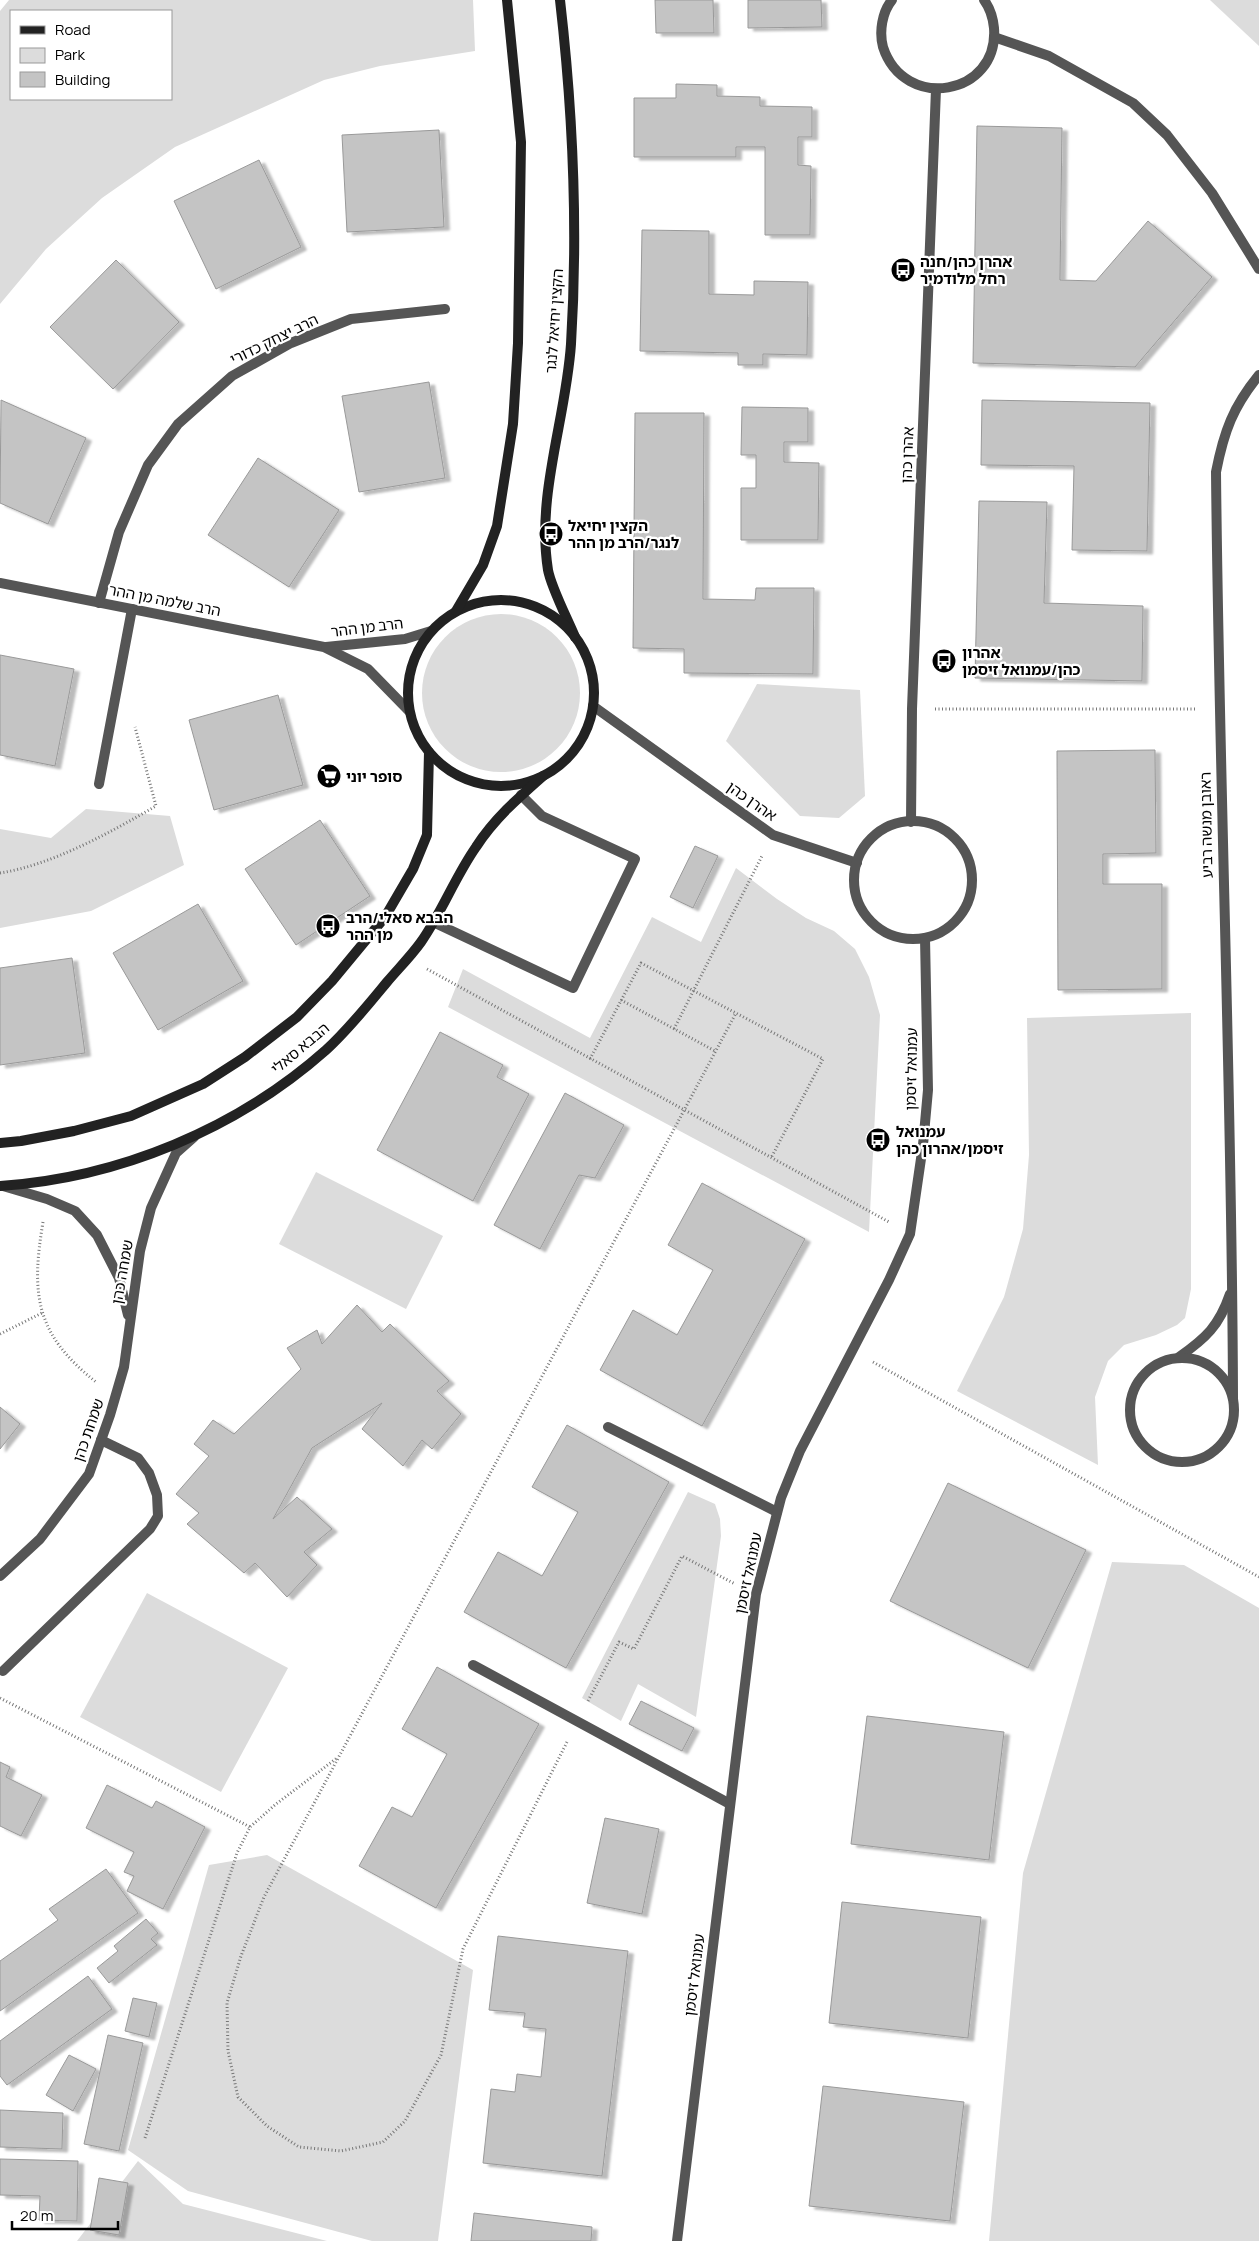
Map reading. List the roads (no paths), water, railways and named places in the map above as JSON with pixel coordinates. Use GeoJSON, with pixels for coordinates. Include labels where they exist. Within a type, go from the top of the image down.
{"type":"FeatureCollection","features":[{"type":"Feature","properties":{"kind":"street"},"geometry":{"type":"LineString","coordinates":[[456,611],[483,566],[497,526],[513,424],[518,343],[521,142],[507,0]]}},
{"type":"Feature","properties":{"kind":"street","name":"הקצין יחיאל לנגר"},"geometry":{"type":"LineString","coordinates":[[560,0],[573,140],[571,346],[548,496],[545,534],[548,572],[575,637]]}},
{"type":"Feature","properties":{"kind":"street"},"geometry":{"type":"LineString","coordinates":[[892,0],[882,20],[881,40],[888,59],[900,75],[916,85],[936,89],[953,87],[968,80],[982,69],[991,54],[994,37],[993,19],[984,0]]}},
{"type":"Feature","properties":{"kind":"street"},"geometry":{"type":"LineString","coordinates":[[994,37],[1049,56],[1133,103],[1168,135],[1212,192],[1259,270]]}},
{"type":"Feature","properties":{"kind":"street","name":"אהרן כהן"},"geometry":{"type":"LineString","coordinates":[[911,822],[912,709],[936,89]]}},
{"type":"Feature","properties":{"kind":"street","name":"הרב יצחק כדורי"},"geometry":{"type":"LineString","coordinates":[[99,602],[118,532],[148,465],[178,424],[232,376],[291,343],[351,319],[445,309]]}},
{"type":"Feature","properties":{"kind":"street","name":"ראובן מנשה רביע"},"geometry":{"type":"LineString","coordinates":[[1233,1398],[1233,1286],[1218,709],[1216,472],[1222,439],[1238,403],[1259,375]]}},
{"type":"Feature","properties":{"kind":"street","name":"הרב שלמה מן ההר"},"geometry":{"type":"LineString","coordinates":[[0,583],[324,647]]}},
{"type":"Feature","properties":{"kind":"street"},"geometry":{"type":"LineString","coordinates":[[507,600],[533,606],[557,618],[575,637],[587,658],[594,682],[593,706],[585,734],[567,759],[543,776],[513,785],[482,784],[453,773],[429,752],[417,733],[409,711],[408,683],[416,656],[431,631],[456,611],[481,602],[507,600]]}},
{"type":"Feature","properties":{"kind":"street"},"geometry":{"type":"LineString","coordinates":[[99,784],[132,609]]}},
{"type":"Feature","properties":{"kind":"street","name":"הרב מן ההר"},"geometry":{"type":"LineString","coordinates":[[324,647],[405,639],[431,631]]}},
{"type":"Feature","properties":{"kind":"street","name":"הרב מן ההר"},"geometry":{"type":"LineString","coordinates":[[324,647],[368,668],[409,711]]}},
{"type":"Feature","properties":{"kind":"street","name":"אהרן כהן"},"geometry":{"type":"LineString","coordinates":[[593,706],[773,835],[857,863]]}},
{"type":"Feature","properties":{"kind":"street","name":"הבבא סאלי"},"geometry":{"type":"LineString","coordinates":[[0,1142],[21,1141],[74,1131],[131,1116],[203,1084],[245,1057],[297,1017],[332,981],[385,917],[413,869],[427,835],[429,752]]}},
{"type":"Feature","properties":{"kind":"street","name":"הבבא סאלי"},"geometry":{"type":"LineString","coordinates":[[1,1186],[27,1184],[83,1173],[146,1157],[224,1122],[270,1093],[326,1050],[421,942],[475,848],[499,815],[543,776]]}},
{"type":"Feature","properties":{"kind":"street"},"geometry":{"type":"LineString","coordinates":[[433,922],[573,988],[635,859],[542,816],[521,795]]}},
{"type":"Feature","properties":{"kind":"street"},"geometry":{"type":"LineString","coordinates":[[911,822],[930,824],[948,832],[962,846],[970,864],[973,883],[968,902],[958,919],[943,931],[925,938],[905,939],[886,932],[869,920],[858,902],[854,883],[857,863],[865,846],[877,834],[893,825],[911,822]]}},
{"type":"Feature","properties":{"kind":"street","name":"עמנואל זיסמן"},"geometry":{"type":"LineString","coordinates":[[677,2241],[756,1594],[777,1512],[800,1452],[910,1234],[923,1145],[928,1090],[925,938]]}},
{"type":"Feature","properties":{"kind":"street","name":"שמחה כהן"},"geometry":{"type":"LineString","coordinates":[[129,1321],[140,1251],[151,1208],[176,1153],[198,1133]]}},
{"type":"Feature","properties":{"kind":"street","name":"שמחה כהן"},"geometry":{"type":"LineString","coordinates":[[1,1186],[46,1199],[75,1210],[97,1235],[118,1278],[129,1321]]}},
{"type":"Feature","properties":{"kind":"street","name":"ראובן מנשה רביע"},"geometry":{"type":"LineString","coordinates":[[1179,1357],[1204,1340],[1216,1325],[1223,1313],[1233,1286]]}},
{"type":"Feature","properties":{"kind":"street","name":"שמחת כהן"},"geometry":{"type":"LineString","coordinates":[[0,1576],[40,1539],[89,1474],[116,1397],[124,1367],[129,1321]]}},
{"type":"Feature","properties":{"kind":"street"},"geometry":{"type":"LineString","coordinates":[[1179,1357],[1197,1360],[1214,1368],[1226,1381],[1233,1398],[1234,1420],[1227,1437],[1215,1451],[1199,1460],[1187,1462],[1168,1460],[1152,1453],[1139,1440],[1131,1421],[1130,1403],[1135,1386],[1146,1371],[1161,1361],[1179,1357]]}},
{"type":"Feature","properties":{"kind":"street"},"geometry":{"type":"LineString","coordinates":[[608,1427],[777,1512]]}},
{"type":"Feature","properties":{"kind":"street"},"geometry":{"type":"LineString","coordinates":[[3,1671],[150,1529],[158,1516],[157,1495],[149,1473],[138,1458],[101,1440]]}},
{"type":"Feature","properties":{"kind":"street"},"geometry":{"type":"LineString","coordinates":[[473,1665],[730,1804]]}},
{"type":"Feature","properties":{"kind":"place","name":"אהרן כהן/חנה רחל מלודמיר"},"geometry":{"type":"Point","coordinates":[903,270]}},
{"type":"Feature","properties":{"kind":"place","name":"הקצין יחיאל לנגר/הרב מן ההר"},"geometry":{"type":"Point","coordinates":[551,534]}},
{"type":"Feature","properties":{"kind":"place","name":"אהרון כהן/עמנואל זיסמן"},"geometry":{"type":"Point","coordinates":[944,661]}},
{"type":"Feature","properties":{"kind":"place","name":"סופר יוני"},"geometry":{"type":"Point","coordinates":[329,776]}},
{"type":"Feature","properties":{"kind":"place","name":"הבבא סאלי/הרב מן ההר"},"geometry":{"type":"Point","coordinates":[328,926]}},
{"type":"Feature","properties":{"kind":"place","name":"עמנואל זיסמן/אהרון כהן"},"geometry":{"type":"Point","coordinates":[878,1140]}}]}
